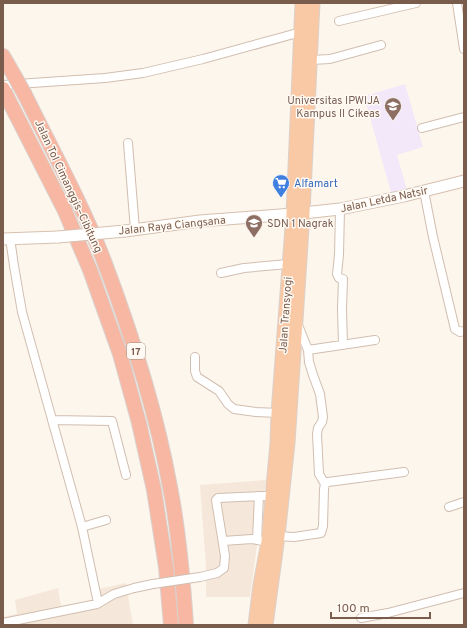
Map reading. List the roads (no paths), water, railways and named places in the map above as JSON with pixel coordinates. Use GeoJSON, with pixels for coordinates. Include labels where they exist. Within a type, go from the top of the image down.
{"type":"FeatureCollection","features":[{"type":"Feature","properties":{"kind":"highway","name":"Jalan Transyogi"},"geometry":{"type":"LineString","coordinates":[[255,625],[282,443],[296,320],[302,3]]}},
{"type":"Feature","properties":{"kind":"highway","name":"Jalan Transyogi"},"geometry":{"type":"LineString","coordinates":[[266,625],[268,539],[266,496],[282,443],[278,413],[288,264],[298,214],[311,60],[313,3]]}},
{"type":"Feature","properties":{"kind":"highway","name":"Jalan Tol Cimanggis–Cibitung"},"geometry":{"type":"LineString","coordinates":[[3,56],[25,95],[80,204],[104,261],[135,348],[155,418],[170,488],[181,564],[186,625]]}},
{"type":"Feature","properties":{"kind":"highway","name":"Jalan Tol Cimanggis–Cibitung"},"geometry":{"type":"LineString","coordinates":[[5,91],[65,211],[90,270],[120,354],[139,423],[154,490],[166,567],[170,625]]}},
{"type":"Feature","properties":{"kind":"main road","name":"Jalan Letda Natsir"},"geometry":{"type":"LineString","coordinates":[[298,214],[340,209],[464,181]]}},
{"type":"Feature","properties":{"kind":"main road","name":"Jalan Raya Ciangsana"},"geometry":{"type":"LineString","coordinates":[[7,239],[58,237],[200,221],[298,214]]}},
{"type":"Feature","properties":{"kind":"street"},"geometry":{"type":"LineString","coordinates":[[339,21],[398,5],[416,3]]}},
{"type":"Feature","properties":{"kind":"street"},"geometry":{"type":"LineString","coordinates":[[457,3],[464,49]]}},
{"type":"Feature","properties":{"kind":"street"},"geometry":{"type":"LineString","coordinates":[[5,91],[143,73],[203,59],[301,32]]}},
{"type":"Feature","properties":{"kind":"street"},"geometry":{"type":"LineString","coordinates":[[311,60],[330,58],[381,45]]}},
{"type":"Feature","properties":{"kind":"street"},"geometry":{"type":"LineString","coordinates":[[422,128],[464,117]]}},
{"type":"Feature","properties":{"kind":"street"},"geometry":{"type":"LineString","coordinates":[[128,143],[130,230]]}},
{"type":"Feature","properties":{"kind":"street"},"geometry":{"type":"LineString","coordinates":[[424,191],[433,237],[455,329],[460,332],[464,332]]}},
{"type":"Feature","properties":{"kind":"street"},"geometry":{"type":"LineString","coordinates":[[340,209],[337,274],[339,278],[343,279],[343,345]]}},
{"type":"Feature","properties":{"kind":"street"},"geometry":{"type":"LineString","coordinates":[[7,239],[14,266],[22,312],[82,527],[98,603]]}},
{"type":"Feature","properties":{"kind":"street"},"geometry":{"type":"LineString","coordinates":[[221,273],[244,268],[288,264]]}},
{"type":"Feature","properties":{"kind":"street"},"geometry":{"type":"LineString","coordinates":[[223,541],[294,537],[321,533],[323,526],[325,484],[319,474],[317,434],[323,417],[320,394],[313,375],[308,350],[296,320]]}},
{"type":"Feature","properties":{"kind":"street"},"geometry":{"type":"LineString","coordinates":[[308,350],[375,340]]}},
{"type":"Feature","properties":{"kind":"street"},"geometry":{"type":"LineString","coordinates":[[195,357],[195,371],[197,377],[219,391],[228,404],[234,409],[278,413]]}},
{"type":"Feature","properties":{"kind":"street"},"geometry":{"type":"LineString","coordinates":[[52,420],[112,421],[126,475]]}},
{"type":"Feature","properties":{"kind":"street"},"geometry":{"type":"LineString","coordinates":[[325,484],[328,482],[404,472]]}},
{"type":"Feature","properties":{"kind":"street"},"geometry":{"type":"LineString","coordinates":[[3,624],[98,603],[114,594],[134,588],[200,578],[216,573],[224,568],[225,556],[216,500],[218,498],[266,496]]}},
{"type":"Feature","properties":{"kind":"street"},"geometry":{"type":"LineString","coordinates":[[449,507],[464,502]]}},
{"type":"Feature","properties":{"kind":"street"},"geometry":{"type":"LineString","coordinates":[[82,527],[106,520]]}},
{"type":"Feature","properties":{"kind":"street"},"geometry":{"type":"LineString","coordinates":[[361,618],[388,613],[464,593]]}},
{"type":"Feature","properties":{"kind":"place","name":"Universitas IPWIJA Kampus II Cikeas"},"geometry":{"type":"Point","coordinates":[393,121]}},
{"type":"Feature","properties":{"kind":"place","name":"Alfamart"},"geometry":{"type":"Point","coordinates":[281,198]}},
{"type":"Feature","properties":{"kind":"place","name":"SDN 1 Nagrak"},"geometry":{"type":"Point","coordinates":[254,238]}}]}
